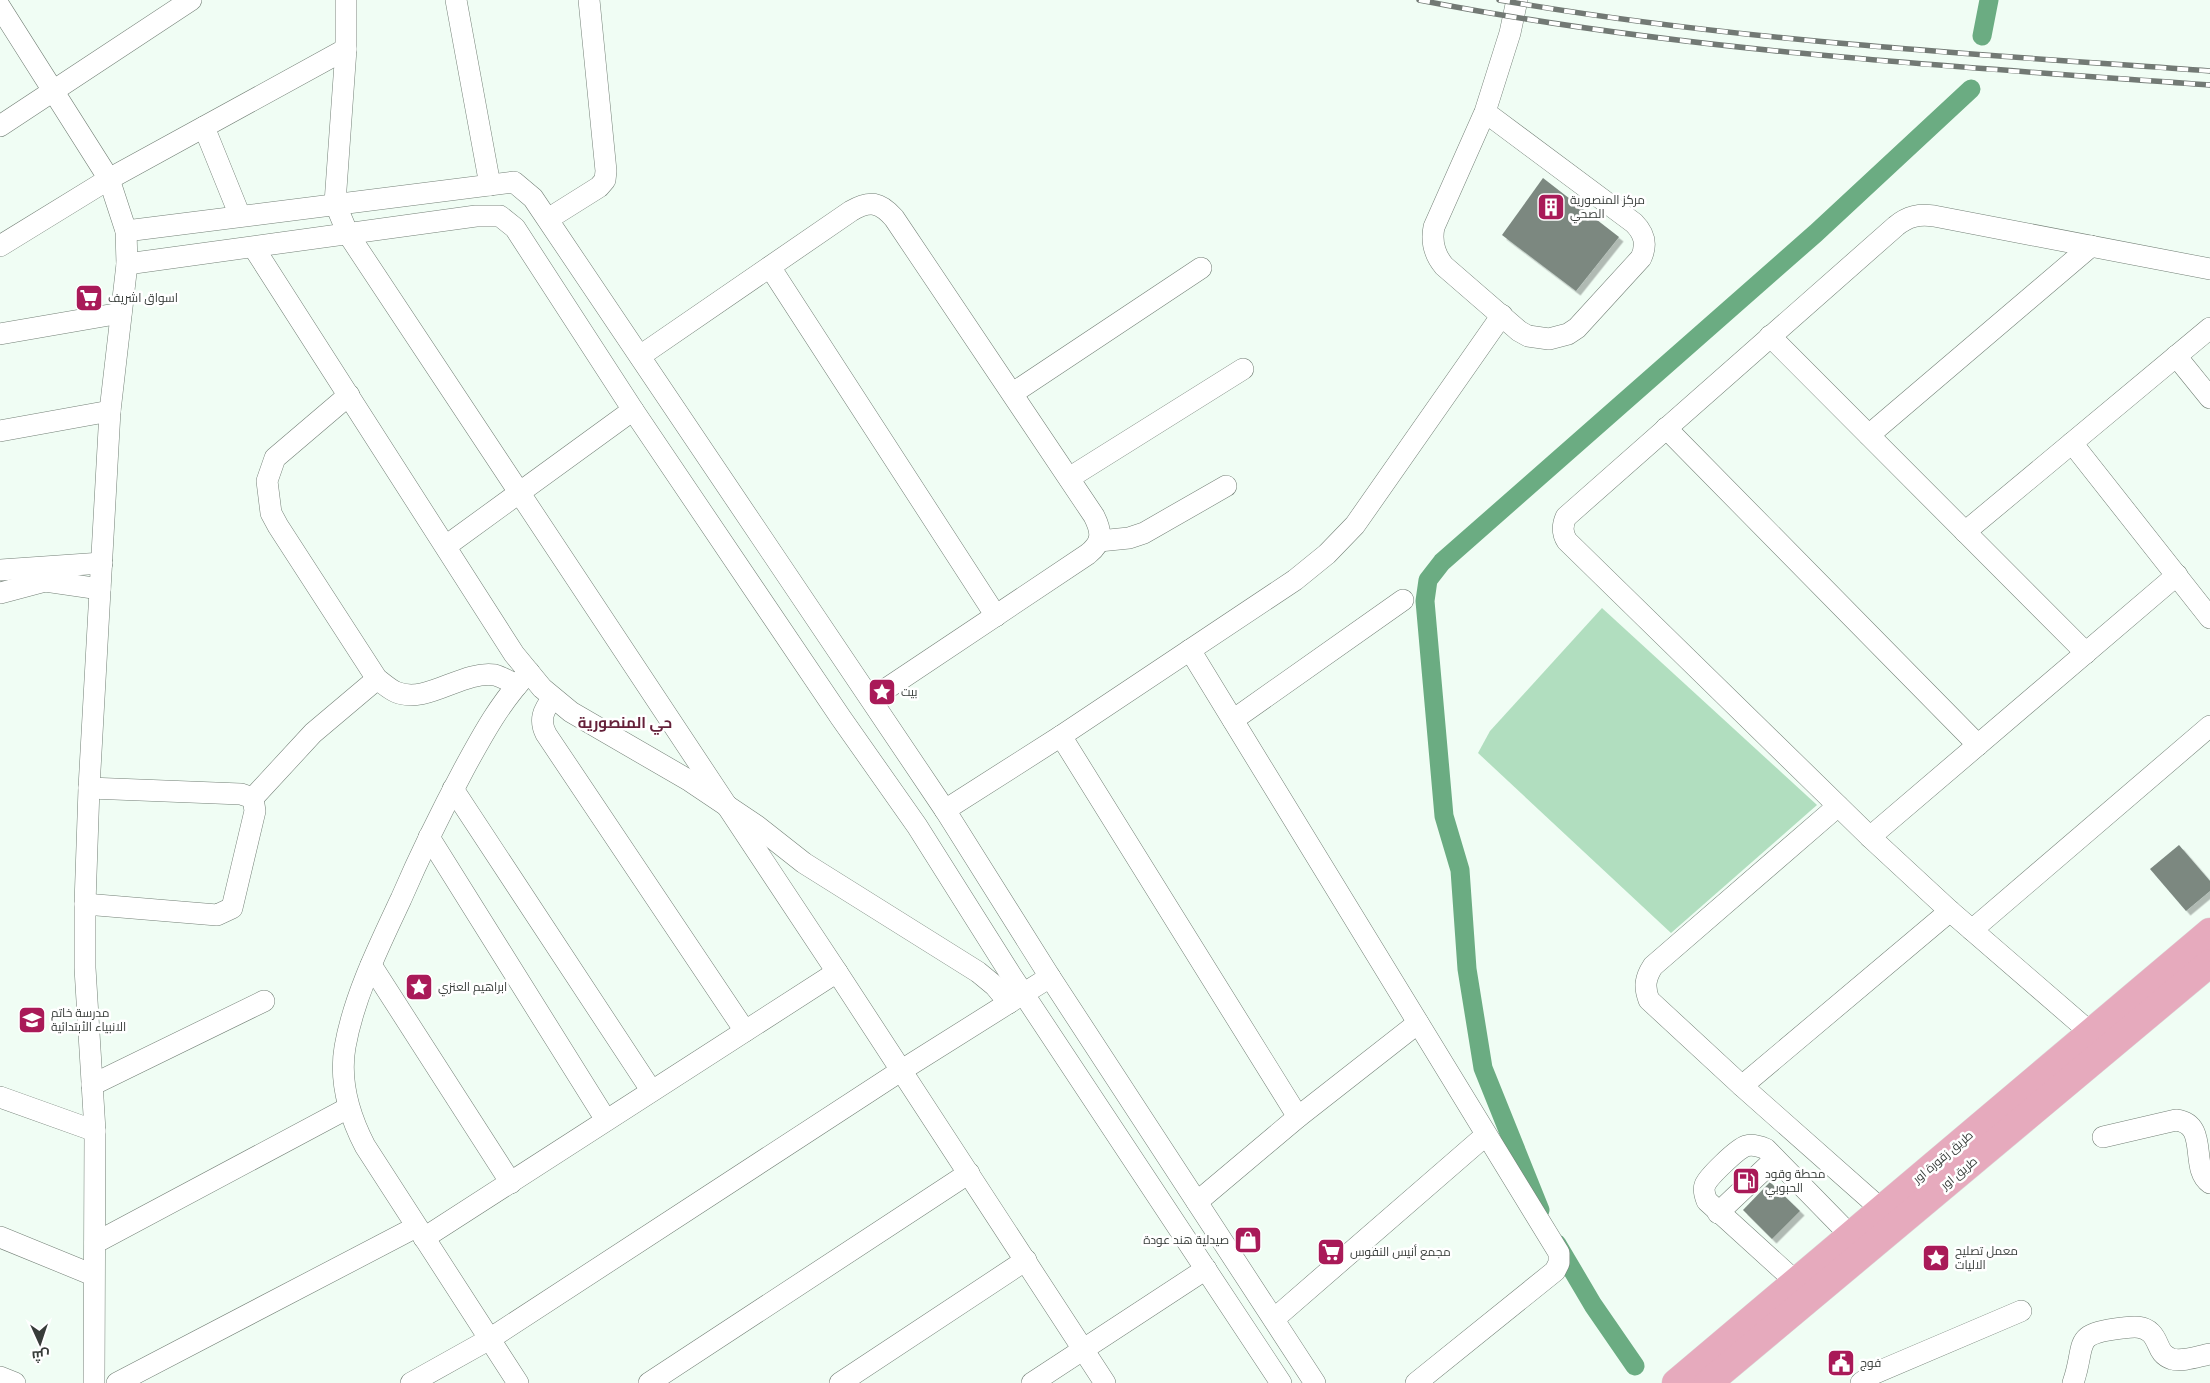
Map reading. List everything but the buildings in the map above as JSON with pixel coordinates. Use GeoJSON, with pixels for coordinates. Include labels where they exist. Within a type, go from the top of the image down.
{"type":"FeatureCollection","features":[{"type":"Feature","properties":{"kind":"main road","name":"طريق زقورة اور"},"geometry":{"type":"LineString","coordinates":[[1676,1383],[2210,932]]}},
{"type":"Feature","properties":{"kind":"main road","name":"طريق اور"},"geometry":{"type":"LineString","coordinates":[[1708,1383],[2210,963]]}},
{"type":"Feature","properties":{"kind":"street"},"geometry":{"type":"LineString","coordinates":[[0,126],[191,0]]}},
{"type":"Feature","properties":{"kind":"street"},"geometry":{"type":"LineString","coordinates":[[331,0],[346,49]]}},
{"type":"Feature","properties":{"kind":"street"},"geometry":{"type":"LineString","coordinates":[[346,0],[346,49],[335,203],[348,234],[902,1070],[1105,1383]]}},
{"type":"Feature","properties":{"kind":"street"},"geometry":{"type":"LineString","coordinates":[[456,0],[490,185]]}},
{"type":"Feature","properties":{"kind":"street"},"geometry":{"type":"LineString","coordinates":[[548,219],[599,187],[605,180],[606,171],[589,0]]}},
{"type":"Feature","properties":{"kind":"street"},"geometry":{"type":"LineString","coordinates":[[1486,112],[1634,223],[1642,233],[1644,252],[1637,264],[1568,334],[1549,339],[1528,336],[1519,331],[1444,266],[1433,243],[1434,227],[1486,112],[1510,33],[1517,0]]}},
{"type":"Feature","properties":{"kind":"street"},"geometry":{"type":"LineString","coordinates":[[0,7],[109,179],[126,231],[127,264],[110,411],[89,788],[85,904],[85,968],[95,1131],[94,1383]]}},
{"type":"Feature","properties":{"kind":"street"},"geometry":{"type":"LineString","coordinates":[[0,246],[109,179],[346,49]]}},
{"type":"Feature","properties":{"kind":"street"},"geometry":{"type":"LineString","coordinates":[[204,127],[240,216]]}},
{"type":"Feature","properties":{"kind":"street"},"geometry":{"type":"LineString","coordinates":[[126,231],[335,203],[514,182],[533,198],[945,810],[1050,977],[1315,1383]]}},
{"type":"Feature","properties":{"kind":"street"},"geometry":{"type":"LineString","coordinates":[[640,356],[862,205],[875,204],[886,208],[894,218],[1013,393],[1100,528],[1099,541],[1095,549],[1088,554],[871,700]]}},
{"type":"Feature","properties":{"kind":"street"},"geometry":{"type":"LineString","coordinates":[[2092,1033],[1950,911],[1870,837],[1565,538],[1563,528],[1566,517],[1896,226],[1910,217],[1926,215],[2210,269]]}},
{"type":"Feature","properties":{"kind":"street"},"geometry":{"type":"LineString","coordinates":[[127,264],[476,216],[500,216],[515,228],[633,410],[836,710],[918,826],[1016,999],[1206,1269],[1281,1383]]}},
{"type":"Feature","properties":{"kind":"street"},"geometry":{"type":"LineString","coordinates":[[1869,436],[2090,246]]}},
{"type":"Feature","properties":{"kind":"street"},"geometry":{"type":"LineString","coordinates":[[254,248],[514,654],[523,679]]}},
{"type":"Feature","properties":{"kind":"street"},"geometry":{"type":"LineString","coordinates":[[770,267],[996,616]]}},
{"type":"Feature","properties":{"kind":"street"},"geometry":{"type":"LineString","coordinates":[[1013,393],[1201,268]]}},
{"type":"Feature","properties":{"kind":"street"},"geometry":{"type":"LineString","coordinates":[[0,334],[121,312]]}},
{"type":"Feature","properties":{"kind":"street"},"geometry":{"type":"LineString","coordinates":[[945,810],[1061,736],[1295,580],[1327,554],[1350,531],[1379,493],[1502,315]]}},
{"type":"Feature","properties":{"kind":"street"},"geometry":{"type":"LineString","coordinates":[[1965,532],[2210,328]]}},
{"type":"Feature","properties":{"kind":"street"},"geometry":{"type":"LineString","coordinates":[[1770,336],[2086,653]]}},
{"type":"Feature","properties":{"kind":"street"},"geometry":{"type":"LineString","coordinates":[[2176,356],[2210,398]]}},
{"type":"Feature","properties":{"kind":"street"},"geometry":{"type":"LineString","coordinates":[[1069,478],[1243,369]]}},
{"type":"Feature","properties":{"kind":"street"},"geometry":{"type":"LineString","coordinates":[[349,395],[275,458],[267,481],[271,512],[278,526],[377,679],[397,692],[409,695],[420,695],[467,677],[486,675],[523,679],[571,712],[725,804],[804,862],[978,972],[995,986],[1016,999]]}},
{"type":"Feature","properties":{"kind":"street"},"geometry":{"type":"LineString","coordinates":[[446,546],[633,410]]}},
{"type":"Feature","properties":{"kind":"street"},"geometry":{"type":"LineString","coordinates":[[0,431],[110,411]]}},
{"type":"Feature","properties":{"kind":"street"},"geometry":{"type":"LineString","coordinates":[[1666,428],[1978,745]]}},
{"type":"Feature","properties":{"kind":"street"},"geometry":{"type":"LineString","coordinates":[[2072,443],[2210,618]]}},
{"type":"Feature","properties":{"kind":"street"},"geometry":{"type":"LineString","coordinates":[[1099,541],[1115,541],[1144,533],[1226,486]]}},
{"type":"Feature","properties":{"kind":"street"},"geometry":{"type":"LineString","coordinates":[[0,570],[102,563]]}},
{"type":"Feature","properties":{"kind":"street"},"geometry":{"type":"LineString","coordinates":[[1870,837],[2177,576]]}},
{"type":"Feature","properties":{"kind":"street"},"geometry":{"type":"LineString","coordinates":[[0,593],[45,582],[100,589]]}},
{"type":"Feature","properties":{"kind":"street"},"geometry":{"type":"LineString","coordinates":[[1233,720],[1403,600]]}},
{"type":"Feature","properties":{"kind":"street"},"geometry":{"type":"LineString","coordinates":[[1190,650],[1559,1253],[1559,1263],[1555,1271],[1416,1383]]}},
{"type":"Feature","properties":{"kind":"street"},"geometry":{"type":"LineString","coordinates":[[253,798],[313,733],[377,679]]}},
{"type":"Feature","properties":{"kind":"street"},"geometry":{"type":"LineString","coordinates":[[518,1383],[488,1340],[365,1146],[348,1108],[344,1077],[345,1049],[351,1022],[371,964],[428,837],[492,718],[523,679]]}},
{"type":"Feature","properties":{"kind":"street"},"geometry":{"type":"LineString","coordinates":[[553,698],[543,713],[542,720],[546,734],[745,1031]]}},
{"type":"Feature","properties":{"kind":"street"},"geometry":{"type":"LineString","coordinates":[[1972,930],[2210,726]]}},
{"type":"Feature","properties":{"kind":"street"},"geometry":{"type":"LineString","coordinates":[[1061,736],[1298,1117]]}},
{"type":"Feature","properties":{"kind":"street"},"geometry":{"type":"LineString","coordinates":[[89,788],[241,794],[253,798]]}},
{"type":"Feature","properties":{"kind":"street"},"geometry":{"type":"LineString","coordinates":[[453,789],[651,1090]]}},
{"type":"Feature","properties":{"kind":"street"},"geometry":{"type":"LineString","coordinates":[[85,904],[217,914],[232,908],[255,811],[253,798]]}},
{"type":"Feature","properties":{"kind":"street"},"geometry":{"type":"LineString","coordinates":[[1838,806],[1653,966],[1645,982],[1650,1000],[1742,1086],[1881,1209]]}},
{"type":"Feature","properties":{"kind":"street"},"geometry":{"type":"LineString","coordinates":[[428,837],[606,1120]]}},
{"type":"Feature","properties":{"kind":"street"},"geometry":{"type":"LineString","coordinates":[[1742,1086],[1950,911]]}},
{"type":"Feature","properties":{"kind":"street"},"geometry":{"type":"LineString","coordinates":[[371,964],[511,1183]]}},
{"type":"Feature","properties":{"kind":"street"},"geometry":{"type":"LineString","coordinates":[[117,1383],[420,1232],[511,1183],[651,1090],[837,972]]}},
{"type":"Feature","properties":{"kind":"street"},"geometry":{"type":"LineString","coordinates":[[411,1383],[488,1340],[902,1070],[1050,977]]}},
{"type":"Feature","properties":{"kind":"street"},"geometry":{"type":"LineString","coordinates":[[92,1085],[264,1001]]}},
{"type":"Feature","properties":{"kind":"street"},"geometry":{"type":"LineString","coordinates":[[1198,1202],[1298,1117],[1418,1023]]}},
{"type":"Feature","properties":{"kind":"street"},"geometry":{"type":"LineString","coordinates":[[0,1097],[95,1131]]}},
{"type":"Feature","properties":{"kind":"street"},"geometry":{"type":"LineString","coordinates":[[95,1243],[348,1108]]}},
{"type":"Feature","properties":{"kind":"street"},"geometry":{"type":"LineString","coordinates":[[2103,1136],[2176,1120],[2186,1122],[2194,1130],[2203,1175],[2210,1183]]}},
{"type":"Feature","properties":{"kind":"street"},"geometry":{"type":"LineString","coordinates":[[1274,1318],[1486,1135]]}},
{"type":"Feature","properties":{"kind":"street"},"geometry":{"type":"LineString","coordinates":[[1795,1281],[1707,1201],[1706,1182],[1736,1152],[1747,1146],[1766,1149],[1850,1235]]}},
{"type":"Feature","properties":{"kind":"street"},"geometry":{"type":"LineString","coordinates":[[1718,1213],[1775,1159]]}},
{"type":"Feature","properties":{"kind":"street"},"geometry":{"type":"LineString","coordinates":[[649,1383],[969,1173]]}},
{"type":"Feature","properties":{"kind":"street"},"geometry":{"type":"LineString","coordinates":[[0,1238],[93,1275]]}},
{"type":"Feature","properties":{"kind":"street"},"geometry":{"type":"LineString","coordinates":[[840,1383],[1026,1260]]}},
{"type":"Feature","properties":{"kind":"street"},"geometry":{"type":"LineString","coordinates":[[1032,1383],[1206,1269]]}},
{"type":"Feature","properties":{"kind":"street"},"geometry":{"type":"LineString","coordinates":[[1861,1383],[1873,1374],[2021,1311]]}},
{"type":"Feature","properties":{"kind":"street"},"geometry":{"type":"LineString","coordinates":[[2073,1383],[2082,1344],[2090,1335],[2098,1331],[2138,1326],[2150,1332],[2160,1351],[2171,1358],[2179,1359],[2210,1354]]}},
{"type":"Feature","properties":{"kind":"street"},"geometry":{"type":"LineString","coordinates":[[0,1377],[14,1383]]}},
{"type":"Feature","properties":{"kind":"green space"},"geometry":{"type":"Polygon","coordinates":[[[1602,608],[1817,805],[1671,933],[1478,753],[1490,731],[1602,608]]]}},
{"type":"Feature","properties":{"kind":"waterway"},"geometry":{"type":"LineString","coordinates":[[1982,36],[1989,0]]}},
{"type":"Feature","properties":{"kind":"waterway"},"geometry":{"type":"LineString","coordinates":[[1540,1210],[1483,1068],[1467,969],[1460,870],[1444,816],[1425,601],[1428,580],[1442,562],[1816,233],[1971,89]]}},
{"type":"Feature","properties":{"kind":"waterway"},"geometry":{"type":"LineString","coordinates":[[1557,1244],[1593,1305],[1635,1366]]}},
{"type":"Feature","properties":{"kind":"railway"},"geometry":{"type":"LineString","coordinates":[[1419,0],[1517,18],[1714,44],[1912,63],[2210,85]]}},
{"type":"Feature","properties":{"kind":"railway"},"geometry":{"type":"LineString","coordinates":[[1499,0],[1587,14],[1765,36],[1943,52],[2210,71]]}},
{"type":"Feature","properties":{"kind":"place","name":"مركز المنصورية الصحي"},"geometry":{"type":"Point","coordinates":[1551,207]}},
{"type":"Feature","properties":{"kind":"place","name":"اسواق اشريف"},"geometry":{"type":"Point","coordinates":[89,298]}},
{"type":"Feature","properties":{"kind":"place","name":"بيت"},"geometry":{"type":"Point","coordinates":[882,692]}},
{"type":"Feature","properties":{"kind":"place","name":"ابراهيم العنزي"},"geometry":{"type":"Point","coordinates":[419,987]}},
{"type":"Feature","properties":{"kind":"place","name":"مدرسة خاتم الانبياء الأبتدائية"},"geometry":{"type":"Point","coordinates":[32,1020]}},
{"type":"Feature","properties":{"kind":"place","name":"محطة وقود الحبوبي"},"geometry":{"type":"Point","coordinates":[1746,1181]}},
{"type":"Feature","properties":{"kind":"place","name":"صيدلية هند عودة"},"geometry":{"type":"Point","coordinates":[1248,1240]}},
{"type":"Feature","properties":{"kind":"place","name":"مجمع أنيس النفوس"},"geometry":{"type":"Point","coordinates":[1331,1252]}},
{"type":"Feature","properties":{"kind":"place","name":"معمل تصليح الاليات"},"geometry":{"type":"Point","coordinates":[1936,1258]}},
{"type":"Feature","properties":{"kind":"place","name":"فوج"},"geometry":{"type":"Point","coordinates":[1841,1363]}},
{"type":"Feature","properties":{"kind":"district","name":"حي المنصورية"},"geometry":{"type":"Point","coordinates":[625,723]}}]}
